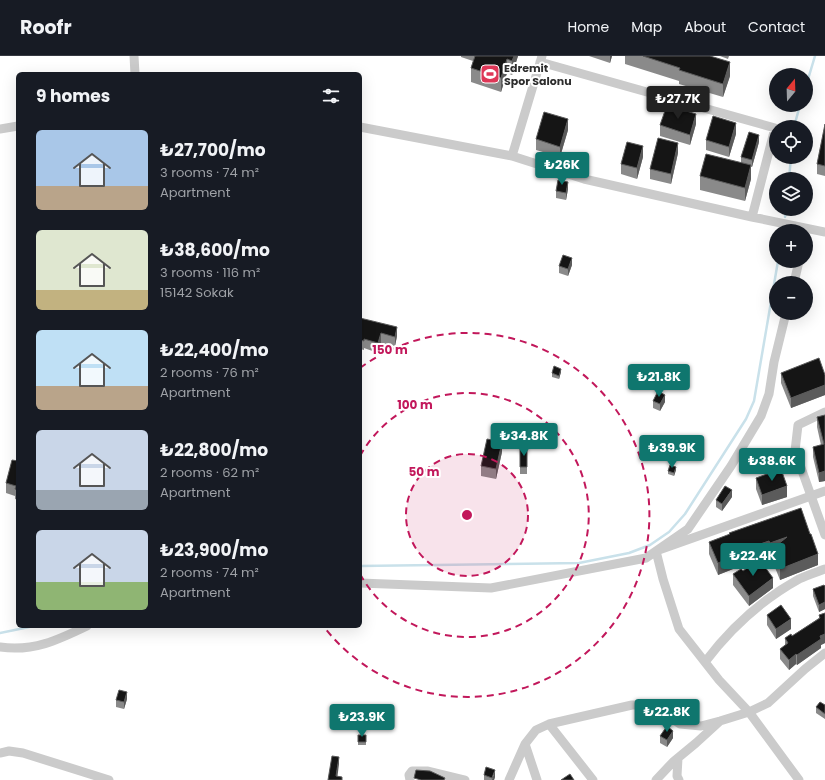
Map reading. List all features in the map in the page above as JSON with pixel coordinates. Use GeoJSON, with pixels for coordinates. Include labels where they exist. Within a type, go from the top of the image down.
{"type":"FeatureCollection","features":[{"type":"Feature","properties":{"kind":"street"},"geometry":{"type":"LineString","coordinates":[[134,56],[135,72]]}},
{"type":"Feature","properties":{"kind":"street"},"geometry":{"type":"LineString","coordinates":[[512,156],[541,59],[775,128],[752,217]]}},
{"type":"Feature","properties":{"kind":"street"},"geometry":{"type":"LineString","coordinates":[[0,129],[16,126]]}},
{"type":"Feature","properties":{"kind":"street"},"geometry":{"type":"LineString","coordinates":[[362,127],[512,156],[584,179],[781,224]]}},
{"type":"Feature","properties":{"kind":"street"},"geometry":{"type":"LineString","coordinates":[[813,231],[825,232]]}},
{"type":"Feature","properties":{"kind":"street"},"geometry":{"type":"LineString","coordinates":[[362,583],[491,588],[646,558],[688,529],[731,466],[761,416],[769,394],[774,362],[784,320]]}},
{"type":"Feature","properties":{"kind":"street"},"geometry":{"type":"LineString","coordinates":[[825,412],[798,425],[795,451],[825,536]]}},
{"type":"Feature","properties":{"kind":"street"},"geometry":{"type":"LineString","coordinates":[[656,551],[825,491]]}},
{"type":"Feature","properties":{"kind":"street"},"geometry":{"type":"LineString","coordinates":[[656,551],[663,579],[679,629],[719,680],[749,712],[799,780]]}},
{"type":"Feature","properties":{"kind":"street"},"geometry":{"type":"LineString","coordinates":[[705,662],[720,643],[778,592],[801,578],[825,570]]}},
{"type":"Feature","properties":{"kind":"street"},"geometry":{"type":"LineString","coordinates":[[0,647],[15,649],[47,644],[83,628]]}},
{"type":"Feature","properties":{"kind":"street"},"geometry":{"type":"LineString","coordinates":[[509,780],[525,744],[536,730],[548,724],[632,705],[646,705],[660,711],[680,724],[701,726],[749,712],[768,703],[825,653]]}},
{"type":"Feature","properties":{"kind":"street"},"geometry":{"type":"LineString","coordinates":[[656,780],[662,772],[720,721]]}},
{"type":"Feature","properties":{"kind":"street"},"geometry":{"type":"LineString","coordinates":[[548,724],[593,780]]}},
{"type":"Feature","properties":{"kind":"street"},"geometry":{"type":"LineString","coordinates":[[525,744],[537,780]]}},
{"type":"Feature","properties":{"kind":"street"},"geometry":{"type":"LineString","coordinates":[[0,753],[9,751],[22,753],[109,780]]}},
{"type":"Feature","properties":{"kind":"street"},"geometry":{"type":"LineString","coordinates":[[678,758],[677,776],[680,780]]}},
{"type":"Feature","properties":{"kind":"street"},"geometry":{"type":"LineString","coordinates":[[410,780],[409,775],[412,771],[428,771],[465,780]]}},
{"type":"Feature","properties":{"kind":"building"},"geometry":{"type":"Polygon","coordinates":[[[475,56],[514,56],[512,61],[507,59],[501,78],[471,68],[475,56]]]}},
{"type":"Feature","properties":{"kind":"building"},"geometry":{"type":"Polygon","coordinates":[[[643,56],[710,56],[730,62],[723,84],[679,70],[680,68],[643,56]]]}},
{"type":"Feature","properties":{"kind":"building"},"geometry":{"type":"Polygon","coordinates":[[[667,105],[696,114],[690,135],[660,125],[667,105]]]}},
{"type":"Feature","properties":{"kind":"building"},"geometry":{"type":"Polygon","coordinates":[[[544,112],[568,119],[560,147],[536,139],[544,112]]]}},
{"type":"Feature","properties":{"kind":"building"},"geometry":{"type":"Polygon","coordinates":[[[713,116],[736,123],[729,147],[706,140],[713,116]]]}},
{"type":"Feature","properties":{"kind":"building"},"geometry":{"type":"Polygon","coordinates":[[[825,124],[825,166],[817,164],[825,124]]]}},
{"type":"Feature","properties":{"kind":"building"},"geometry":{"type":"Polygon","coordinates":[[[749,132],[759,135],[752,160],[741,157],[749,132]]]}},
{"type":"Feature","properties":{"kind":"building"},"geometry":{"type":"Polygon","coordinates":[[[658,138],[678,143],[671,174],[650,169],[658,138]]]}},
{"type":"Feature","properties":{"kind":"building"},"geometry":{"type":"Polygon","coordinates":[[[627,142],[643,146],[637,168],[621,164],[627,142]]]}},
{"type":"Feature","properties":{"kind":"building"},"geometry":{"type":"Polygon","coordinates":[[[706,154],[751,165],[745,188],[700,176],[706,154]]]}},
{"type":"Feature","properties":{"kind":"building"},"geometry":{"type":"Polygon","coordinates":[[[558,180],[568,182],[566,193],[556,191],[558,180]]]}},
{"type":"Feature","properties":{"kind":"building"},"geometry":{"type":"Polygon","coordinates":[[[563,255],[572,258],[568,269],[559,266],[563,255]]]}},
{"type":"Feature","properties":{"kind":"building"},"geometry":{"type":"Polygon","coordinates":[[[362,318],[397,327],[395,337],[381,333],[378,343],[364,339],[364,341],[362,340],[362,318]]]}},
{"type":"Feature","properties":{"kind":"building"},"geometry":{"type":"Polygon","coordinates":[[[819,358],[825,375],[825,385],[791,398],[781,373],[819,358]]]}},
{"type":"Feature","properties":{"kind":"building"},"geometry":{"type":"Polygon","coordinates":[[[554,366],[561,369],[559,376],[552,373],[554,366]]]}},
{"type":"Feature","properties":{"kind":"building"},"geometry":{"type":"Polygon","coordinates":[[[658,391],[665,395],[660,404],[653,401],[658,391]]]}},
{"type":"Feature","properties":{"kind":"building"},"geometry":{"type":"Polygon","coordinates":[[[825,415],[825,471],[819,473],[813,447],[824,444],[817,417],[825,415]]]}},
{"type":"Feature","properties":{"kind":"building"},"geometry":{"type":"Polygon","coordinates":[[[487,439],[502,442],[496,469],[481,466],[487,439]]]}},
{"type":"Feature","properties":{"kind":"building"},"geometry":{"type":"Polygon","coordinates":[[[520,447],[527,447],[527,467],[520,467],[520,447]]]}},
{"type":"Feature","properties":{"kind":"building"},"geometry":{"type":"Polygon","coordinates":[[[12,460],[16,461],[16,486],[6,483],[12,460]]]}},
{"type":"Feature","properties":{"kind":"building"},"geometry":{"type":"Polygon","coordinates":[[[670,465],[676,467],[674,473],[668,471],[670,465]]]}},
{"type":"Feature","properties":{"kind":"building"},"geometry":{"type":"Polygon","coordinates":[[[781,469],[787,486],[762,495],[756,478],[781,469]]]}},
{"type":"Feature","properties":{"kind":"building"},"geometry":{"type":"Polygon","coordinates":[[[725,486],[732,490],[722,504],[716,500],[725,486]]]}},
{"type":"Feature","properties":{"kind":"building"},"geometry":{"type":"Polygon","coordinates":[[[801,508],[818,554],[780,569],[772,549],[787,537],[770,543],[769,541],[751,547],[753,549],[718,563],[709,542],[730,534],[729,533],[801,508]]]}},
{"type":"Feature","properties":{"kind":"building"},"geometry":{"type":"Polygon","coordinates":[[[759,559],[773,578],[749,596],[733,574],[741,569],[743,571],[759,559]]]}},
{"type":"Feature","properties":{"kind":"building"},"geometry":{"type":"Polygon","coordinates":[[[824,585],[825,602],[819,605],[813,589],[824,585]]]}},
{"type":"Feature","properties":{"kind":"building"},"geometry":{"type":"Polygon","coordinates":[[[781,605],[791,619],[776,629],[767,615],[781,605]]]}},
{"type":"Feature","properties":{"kind":"building"},"geometry":{"type":"Polygon","coordinates":[[[825,613],[825,634],[820,636],[821,639],[789,660],[780,649],[788,643],[785,638],[791,634],[792,636],[820,618],[819,615],[825,613]]]}},
{"type":"Feature","properties":{"kind":"building"},"geometry":{"type":"Polygon","coordinates":[[[119,690],[127,692],[124,702],[116,700],[119,690]]]}},
{"type":"Feature","properties":{"kind":"building"},"geometry":{"type":"Polygon","coordinates":[[[820,702],[825,705],[825,714],[816,707],[820,702]]]}},
{"type":"Feature","properties":{"kind":"building"},"geometry":{"type":"Polygon","coordinates":[[[667,726],[673,731],[667,740],[660,736],[667,726]]]}},
{"type":"Feature","properties":{"kind":"building"},"geometry":{"type":"Polygon","coordinates":[[[358,735],[366,735],[366,742],[358,742],[358,735]]]}},
{"type":"Feature","properties":{"kind":"building"},"geometry":{"type":"Polygon","coordinates":[[[332,756],[339,757],[336,776],[342,777],[342,780],[328,780],[332,756]]]}},
{"type":"Feature","properties":{"kind":"building"},"geometry":{"type":"Polygon","coordinates":[[[486,767],[495,770],[492,778],[484,775],[486,767]]]}},
{"type":"Feature","properties":{"kind":"building"},"geometry":{"type":"Polygon","coordinates":[[[416,770],[430,771],[445,778],[444,780],[421,780],[414,778],[416,770]]]}},
{"type":"Feature","properties":{"kind":"building"},"geometry":{"type":"Polygon","coordinates":[[[570,774],[574,780],[561,780],[570,774]]]}},
{"type":"Feature","properties":{"kind":"waterway"},"geometry":{"type":"LineString","coordinates":[[811,68],[815,56]]}},
{"type":"Feature","properties":{"kind":"waterway"},"geometry":{"type":"LineString","coordinates":[[796,120],[798,112]]}},
{"type":"Feature","properties":{"kind":"waterway"},"geometry":{"type":"LineString","coordinates":[[790,164],[790,172]]}},
{"type":"Feature","properties":{"kind":"waterway"},"geometry":{"type":"LineString","coordinates":[[362,566],[579,563],[629,553],[650,545],[669,532],[685,514],[746,419],[754,401],[777,268]]}},
{"type":"Feature","properties":{"kind":"waterway"},"geometry":{"type":"LineString","coordinates":[[0,633],[24,628]]}},
{"type":"Feature","properties":{"kind":"place","name":"Edremit Spor Salonu"},"geometry":{"type":"Point","coordinates":[490,74]}}]}
